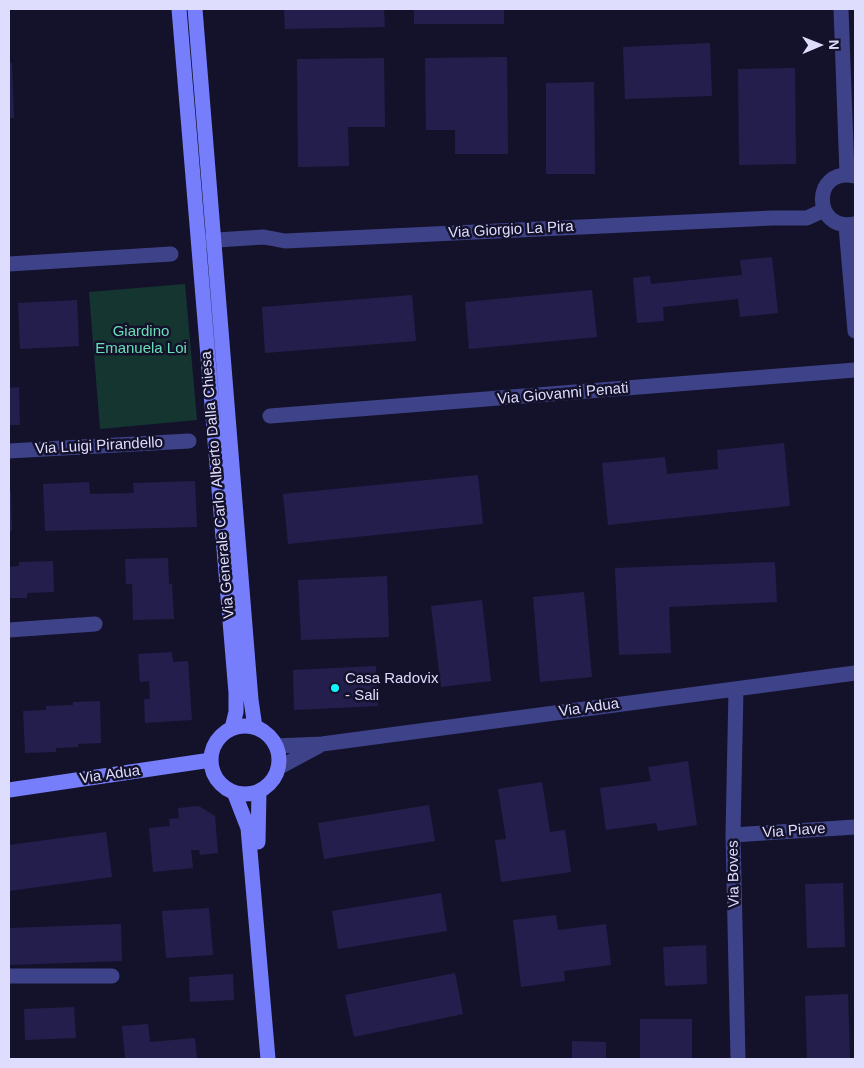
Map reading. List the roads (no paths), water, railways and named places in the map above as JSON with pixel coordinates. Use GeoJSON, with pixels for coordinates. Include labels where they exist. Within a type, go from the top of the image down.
{"type":"FeatureCollection","features":[{"type":"Feature","properties":{"kind":"street","name":"Via Generale Carlo Alberto Dalla Chiesa"},"geometry":{"type":"LineString","coordinates":[[179,9],[236,692],[232,728]]}},
{"type":"Feature","properties":{"kind":"street","name":"Via Generale Carlo Alberto Dalla Chiesa"},"geometry":{"type":"LineString","coordinates":[[195,9],[252,700],[256,727]]}},
{"type":"Feature","properties":{"kind":"street"},"geometry":{"type":"LineString","coordinates":[[841,9],[851,175],[837,176],[829,182],[823,190],[822,200],[824,210],[833,221],[851,225],[855,331]]}},
{"type":"Feature","properties":{"kind":"street","name":"Via Giorgio La Pira"},"geometry":{"type":"LineString","coordinates":[[197,241],[264,237],[285,241],[772,218],[807,218],[824,210]]}},
{"type":"Feature","properties":{"kind":"street"},"geometry":{"type":"LineString","coordinates":[[9,264],[172,254]]}},
{"type":"Feature","properties":{"kind":"street","name":"Via Giovanni Penati"},"geometry":{"type":"LineString","coordinates":[[270,416],[855,370]]}},
{"type":"Feature","properties":{"kind":"street","name":"Via Luigi Pirandello"},"geometry":{"type":"LineString","coordinates":[[9,452],[189,441]]}},
{"type":"Feature","properties":{"kind":"street"},"geometry":{"type":"LineString","coordinates":[[9,630],[95,624]]}},
{"type":"Feature","properties":{"kind":"street","name":"Via Adua"},"geometry":{"type":"LineString","coordinates":[[276,746],[322,744],[855,673]]}},
{"type":"Feature","properties":{"kind":"street","name":"Via Boves"},"geometry":{"type":"LineString","coordinates":[[736,689],[733,836],[738,1059]]}},
{"type":"Feature","properties":{"kind":"street"},"geometry":{"type":"LineString","coordinates":[[244,725],[256,727],[270,736],[276,746],[278,768],[269,784],[259,791],[247,794],[234,792],[218,781],[211,760],[218,739],[232,728],[244,725]]}},
{"type":"Feature","properties":{"kind":"street","name":"Via Adua"},"geometry":{"type":"LineString","coordinates":[[278,768],[322,744]]}},
{"type":"Feature","properties":{"kind":"street","name":"Via Adua"},"geometry":{"type":"LineString","coordinates":[[9,790],[211,760]]}},
{"type":"Feature","properties":{"kind":"street"},"geometry":{"type":"LineString","coordinates":[[259,791],[257,827],[277,1059]]}},
{"type":"Feature","properties":{"kind":"street"},"geometry":{"type":"LineString","coordinates":[[234,792],[248,828],[268,1059]]}},
{"type":"Feature","properties":{"kind":"street","name":"Via Piave"},"geometry":{"type":"LineString","coordinates":[[733,836],[855,826]]}},
{"type":"Feature","properties":{"kind":"street"},"geometry":{"type":"LineString","coordinates":[[9,976],[112,976]]}},
{"type":"Feature","properties":{"kind":"place","name":"Casa Radovix - Sali"},"geometry":{"type":"Point","coordinates":[335,688]}},
{"type":"Feature","properties":{"kind":"park label","name":"Giardino Emanuela Loi"},"geometry":{"type":"Point","coordinates":[141,340]}}]}
